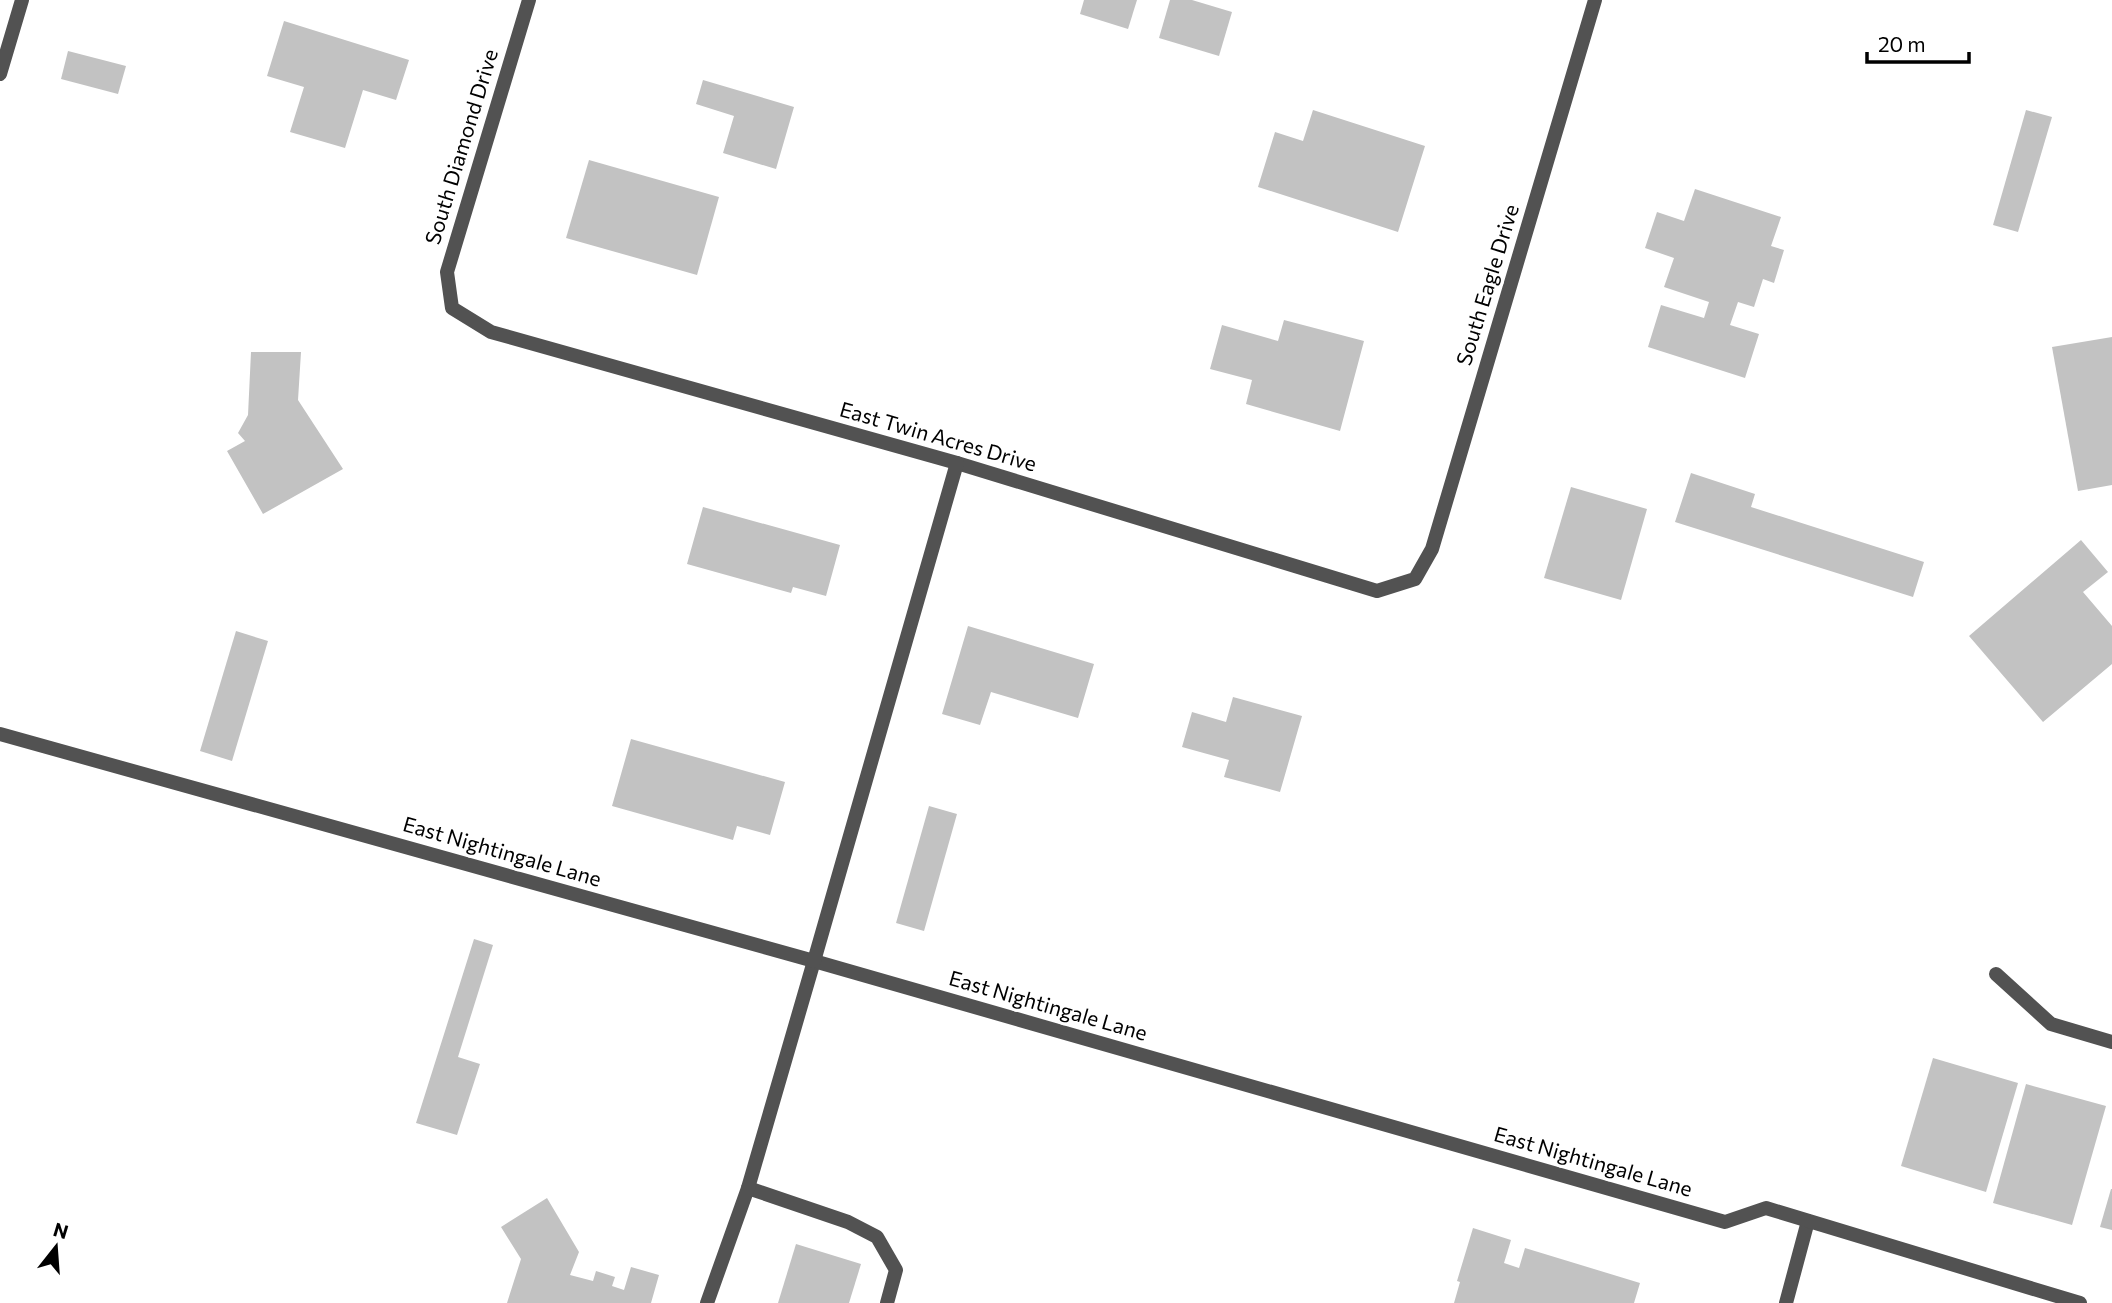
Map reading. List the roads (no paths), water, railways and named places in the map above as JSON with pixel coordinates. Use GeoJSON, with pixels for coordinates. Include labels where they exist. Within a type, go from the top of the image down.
{"type":"FeatureCollection","features":[{"type":"Feature","properties":{"kind":"street"},"geometry":{"type":"LineString","coordinates":[[0,74],[22,0]]}},
{"type":"Feature","properties":{"kind":"street","name":"South Diamond Drive"},"geometry":{"type":"LineString","coordinates":[[452,308],[447,272],[528,0]]}},
{"type":"Feature","properties":{"kind":"street","name":"South Eagle Drive"},"geometry":{"type":"LineString","coordinates":[[1415,579],[1432,549],[1595,0]]}},
{"type":"Feature","properties":{"kind":"street","name":"East Twin Acres Drive"},"geometry":{"type":"LineString","coordinates":[[452,308],[491,332],[957,463],[1377,591],[1415,579]]}},
{"type":"Feature","properties":{"kind":"street"},"geometry":{"type":"LineString","coordinates":[[707,1303],[748,1188],[957,463]]}},
{"type":"Feature","properties":{"kind":"street","name":"East Nightingale Lane"},"geometry":{"type":"LineString","coordinates":[[0,734],[814,961],[1725,1222],[1766,1208],[2081,1303]]}},
{"type":"Feature","properties":{"kind":"street"},"geometry":{"type":"LineString","coordinates":[[1996,974],[2051,1024],[2112,1042]]}},
{"type":"Feature","properties":{"kind":"street"},"geometry":{"type":"LineString","coordinates":[[748,1188],[848,1222],[877,1237],[896,1270],[887,1303]]}},
{"type":"Feature","properties":{"kind":"street"},"geometry":{"type":"LineString","coordinates":[[1786,1303],[1808,1221]]}}]}
